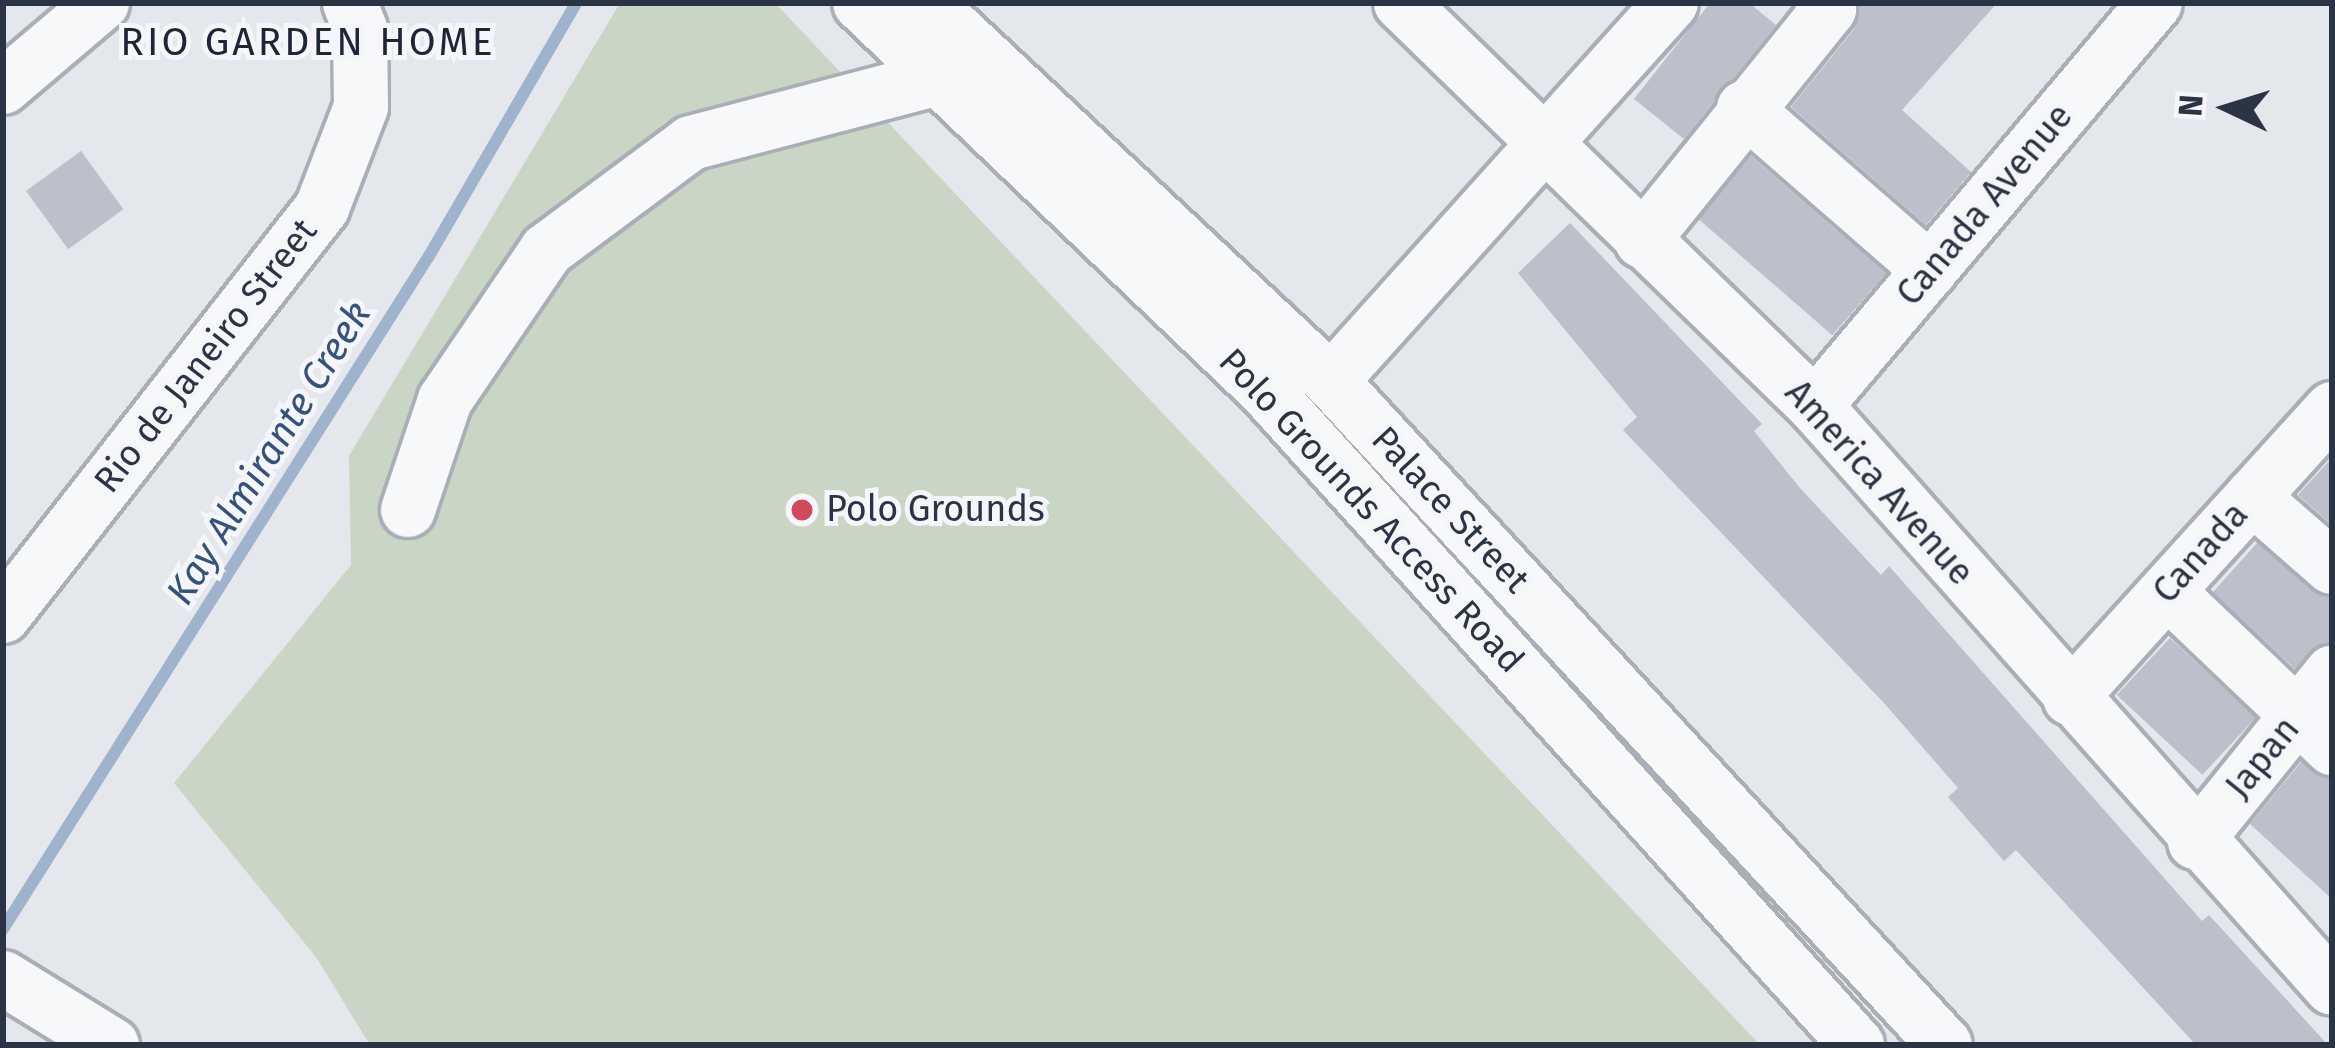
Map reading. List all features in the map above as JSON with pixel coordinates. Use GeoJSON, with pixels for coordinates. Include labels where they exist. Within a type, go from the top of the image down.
{"type":"FeatureCollection","features":[{"type":"Feature","properties":{"kind":"street"},"geometry":{"type":"LineString","coordinates":[[3,87],[102,3]]}},
{"type":"Feature","properties":{"kind":"street","name":"Rio de Janeiro Street"},"geometry":{"type":"LineString","coordinates":[[3,616],[322,208],[361,107],[360,29],[350,3]]}},
{"type":"Feature","properties":{"kind":"street","name":"Polo Grounds Access Road"},"geometry":{"type":"LineString","coordinates":[[860,3],[1265,390],[1857,1045]]}},
{"type":"Feature","properties":{"kind":"street","name":"Palace Street"},"geometry":{"type":"LineString","coordinates":[[927,3],[1331,381],[1945,1045]]}},
{"type":"Feature","properties":{"kind":"street","name":"America Avenue"},"geometry":{"type":"LineString","coordinates":[[1401,3],[1815,406],[2195,842],[2332,987]]}},
{"type":"Feature","properties":{"kind":"street"},"geometry":{"type":"LineString","coordinates":[[1331,381],[1546,148],[1671,3]]}},
{"type":"Feature","properties":{"kind":"street"},"geometry":{"type":"LineString","coordinates":[[1642,241],[1744,108],[1829,9],[1822,3]]}},
{"type":"Feature","properties":{"kind":"street","name":"Canada Avenue"},"geometry":{"type":"LineString","coordinates":[[1815,406],[2155,3]]}},
{"type":"Feature","properties":{"kind":"street"},"geometry":{"type":"LineString","coordinates":[[408,510],[445,400],[547,250],[691,143],[939,78]]}},
{"type":"Feature","properties":{"kind":"street"},"geometry":{"type":"LineString","coordinates":[[1744,108],[1930,270]]}},
{"type":"Feature","properties":{"kind":"street","name":"Canada"},"geometry":{"type":"LineString","coordinates":[[2070,698],[2332,409]]}},
{"type":"Feature","properties":{"kind":"street"},"geometry":{"type":"LineString","coordinates":[[2252,497],[2332,567]]}},
{"type":"Feature","properties":{"kind":"street"},"geometry":{"type":"LineString","coordinates":[[2167,591],[2313,733]]}},
{"type":"Feature","properties":{"kind":"street","name":"Japan"},"geometry":{"type":"LineString","coordinates":[[2195,842],[2313,733],[2332,674]]}},
{"type":"Feature","properties":{"kind":"street"},"geometry":{"type":"LineString","coordinates":[[3,978],[112,1045]]}},
{"type":"Feature","properties":{"kind":"green space","name":"Polo Grounds"},"geometry":{"type":"Polygon","coordinates":[[[620,3],[775,3],[1760,1045],[370,1045],[316,957],[174,783],[351,565],[349,456],[620,3]]]}},
{"type":"Feature","properties":{"kind":"building"},"geometry":{"type":"Polygon","coordinates":[[[1710,3],[1749,3],[1776,25],[1684,139],[1634,99],[1710,3]]]}},
{"type":"Feature","properties":{"kind":"building"},"geometry":{"type":"Polygon","coordinates":[[[1859,3],[1997,3],[1902,110],[1971,172],[1926,225],[1791,107],[1854,29],[1859,3]]]}},
{"type":"Feature","properties":{"kind":"building"},"geometry":{"type":"Polygon","coordinates":[[[81,151],[123,209],[68,249],[26,191],[81,151]]]}},
{"type":"Feature","properties":{"kind":"building"},"geometry":{"type":"Polygon","coordinates":[[[1751,156],[1886,273],[1832,335],[1697,218],[1751,156]]]}},
{"type":"Feature","properties":{"kind":"building"},"geometry":{"type":"Polygon","coordinates":[[[1570,223],[1762,424],[1754,431],[1800,488],[1881,575],[1889,566],[2202,921],[2209,915],[2328,1045],[2196,1045],[2016,850],[2004,861],[1948,797],[1958,788],[1884,703],[1623,430],[1637,417],[1518,273],[1570,223]]]}},
{"type":"Feature","properties":{"kind":"building"},"geometry":{"type":"Polygon","coordinates":[[[2332,458],[2332,525],[2298,495],[2332,458]]]}},
{"type":"Feature","properties":{"kind":"building"},"geometry":{"type":"Polygon","coordinates":[[[2257,543],[2332,598],[2332,642],[2295,669],[2213,592],[2257,543]]]}},
{"type":"Feature","properties":{"kind":"building"},"geometry":{"type":"Polygon","coordinates":[[[2170,638],[2256,718],[2202,775],[2117,695],[2170,638]]]}},
{"type":"Feature","properties":{"kind":"building"},"geometry":{"type":"Polygon","coordinates":[[[2301,762],[2332,779],[2332,899],[2250,824],[2301,762]]]}},
{"type":"Feature","properties":{"kind":"waterway","name":"Kay Almirante Creek"},"geometry":{"type":"LineString","coordinates":[[3,929],[429,256],[576,3]]}},
{"type":"Feature","properties":{"kind":"place","name":"Polo Grounds"},"geometry":{"type":"Point","coordinates":[802,510]}},
{"type":"Feature","properties":{"kind":"district","name":"RIO GARDEN HOME"},"geometry":{"type":"Point","coordinates":[308,42]}}]}
